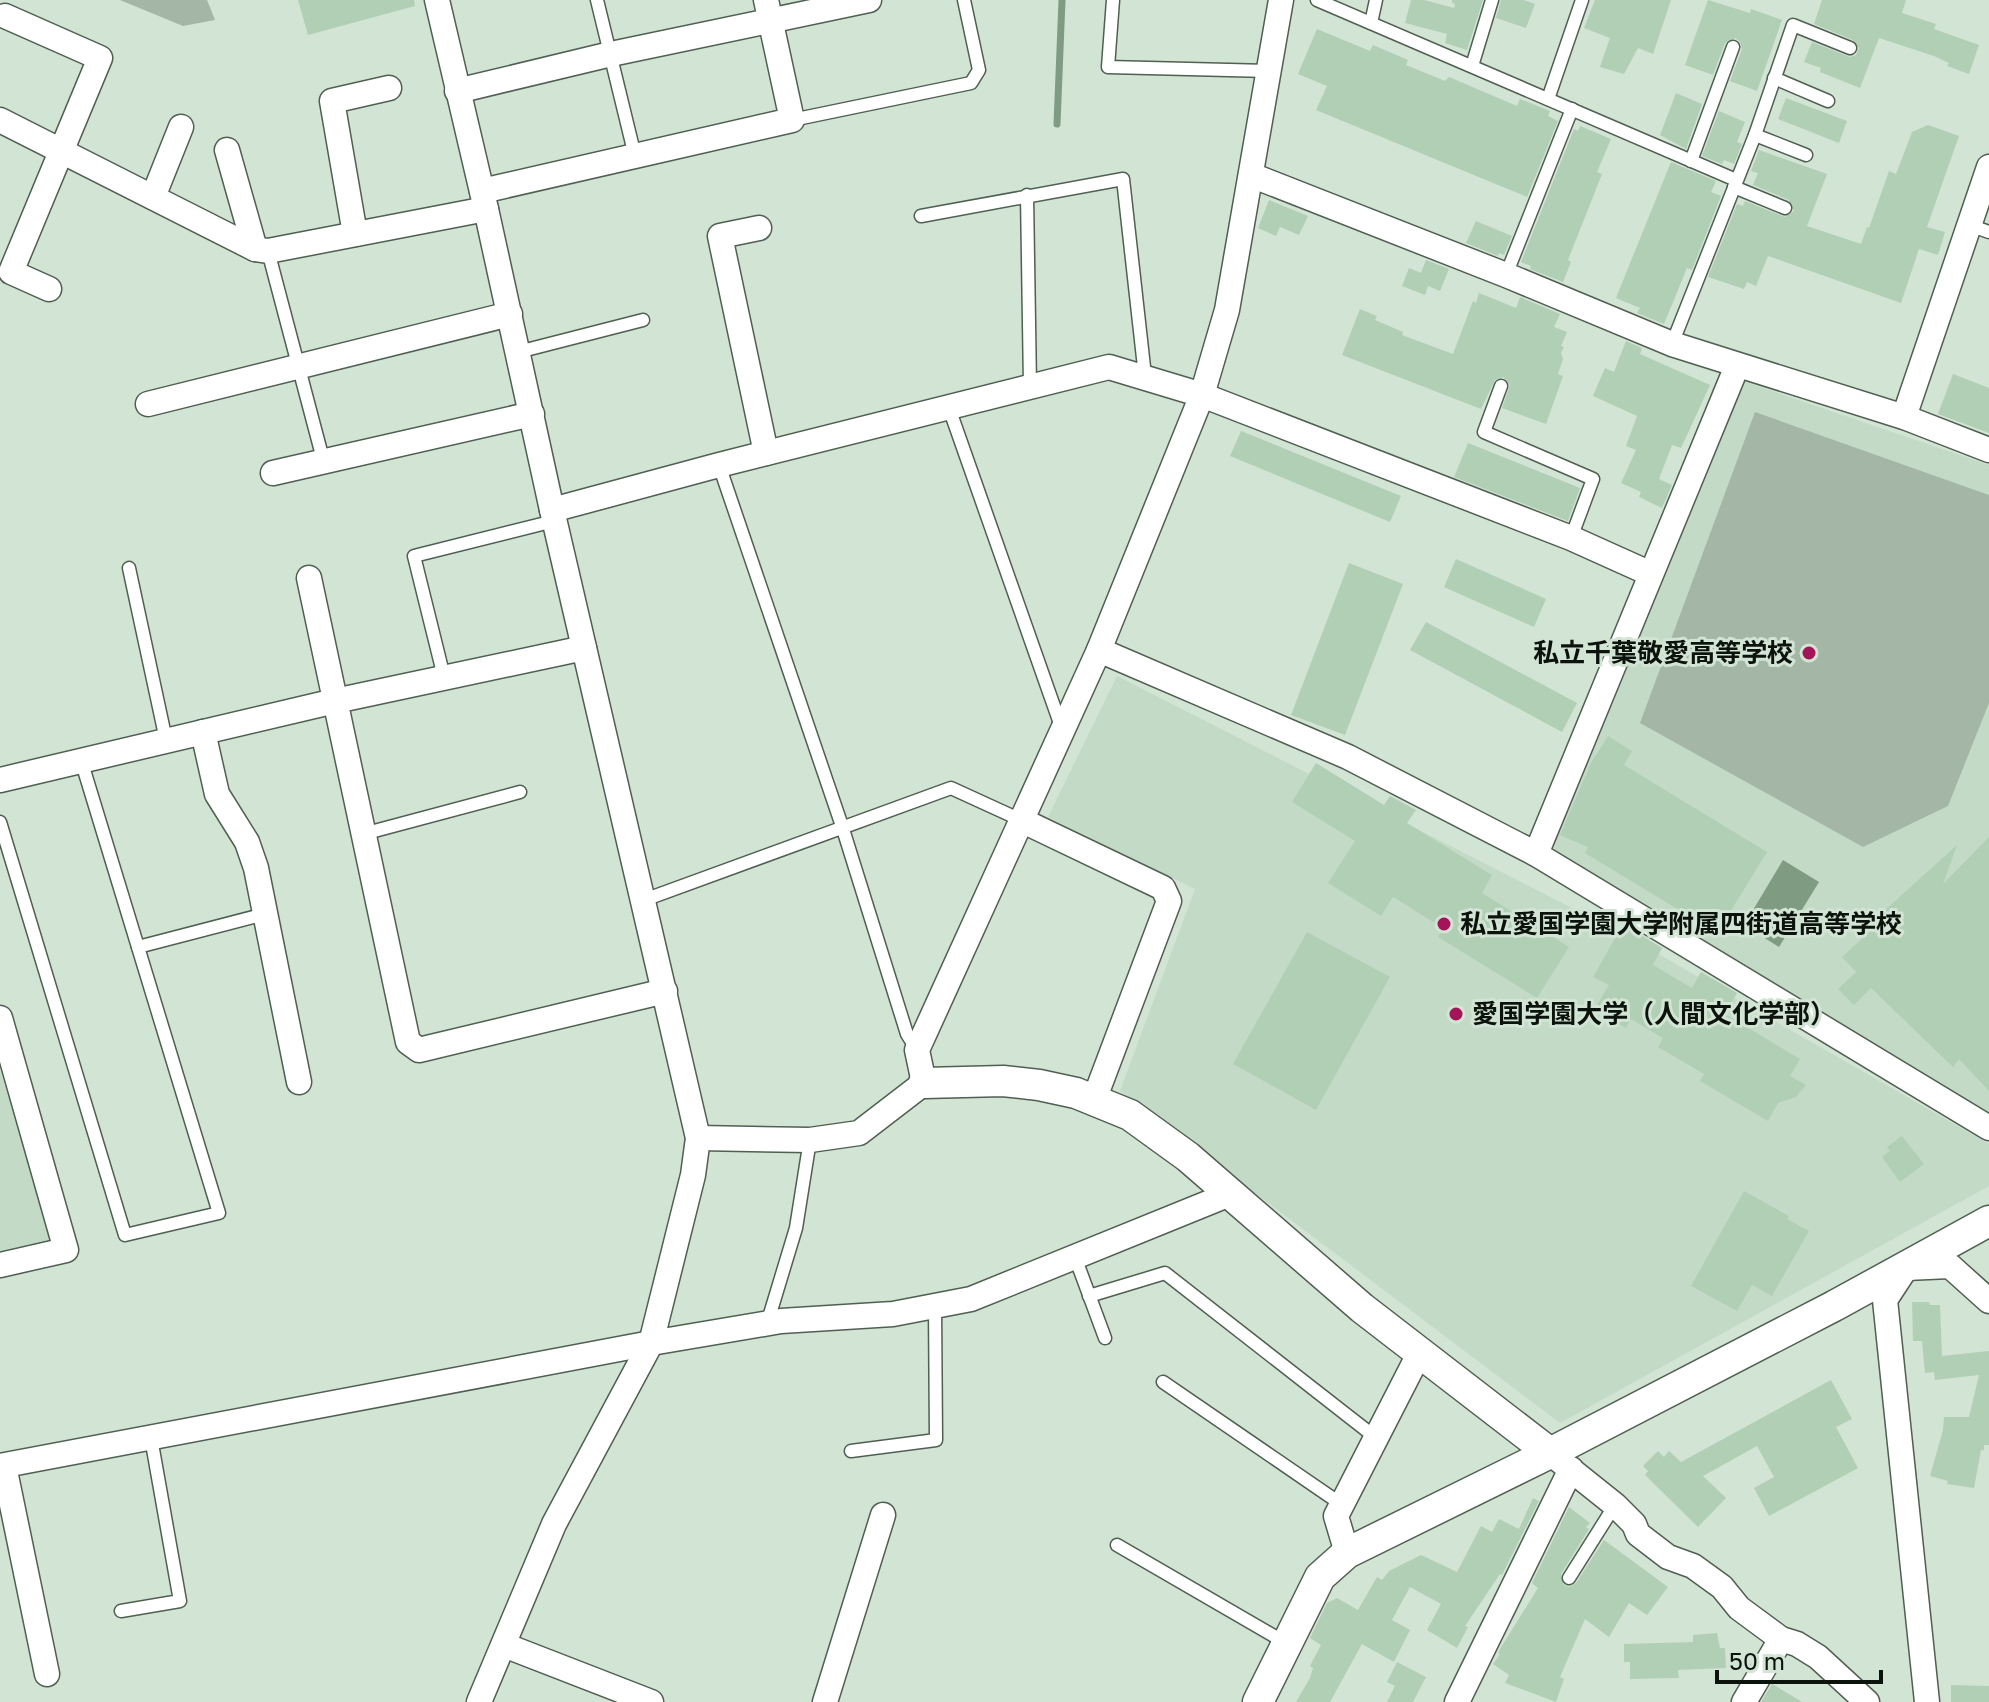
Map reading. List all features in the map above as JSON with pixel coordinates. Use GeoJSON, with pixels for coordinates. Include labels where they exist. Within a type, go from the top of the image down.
{"type":"FeatureCollection","features":[{"type":"Feature","properties":{"kind":"street"},"geometry":{"type":"LineString","coordinates":[[437,0],[698,1138],[693,1175],[651,1343],[554,1524],[479,1702]]}},
{"type":"Feature","properties":{"kind":"street"},"geometry":{"type":"LineString","coordinates":[[457,91],[611,54],[768,9],[869,0]]}},
{"type":"Feature","properties":{"kind":"street"},"geometry":{"type":"LineString","coordinates":[[924,1083],[917,1050],[1099,650],[1202,395],[1227,310],[1281,0]]}},
{"type":"Feature","properties":{"kind":"street"},"geometry":{"type":"LineString","coordinates":[[0,120],[262,250],[355,234],[635,156],[792,120],[768,9]]}},
{"type":"Feature","properties":{"kind":"street"},"geometry":{"type":"LineString","coordinates":[[6,14],[100,58],[11,272],[49,289]]}},
{"type":"Feature","properties":{"kind":"street"},"geometry":{"type":"LineString","coordinates":[[355,234],[332,101],[389,88]]}},
{"type":"Feature","properties":{"kind":"street"},"geometry":{"type":"LineString","coordinates":[[153,197],[181,127]]}},
{"type":"Feature","properties":{"kind":"street"},"geometry":{"type":"LineString","coordinates":[[227,150],[262,250]]}},
{"type":"Feature","properties":{"kind":"street"},"geometry":{"type":"LineString","coordinates":[[1904,417],[1979,228],[1989,167]]}},
{"type":"Feature","properties":{"kind":"street"},"geometry":{"type":"LineString","coordinates":[[1251,175],[1672,344],[1904,417],[1989,450]]}},
{"type":"Feature","properties":{"kind":"street"},"geometry":{"type":"LineString","coordinates":[[759,228],[720,236],[766,453]]}},
{"type":"Feature","properties":{"kind":"street"},"geometry":{"type":"LineString","coordinates":[[148,404],[299,369],[510,314]]}},
{"type":"Feature","properties":{"kind":"street"},"geometry":{"type":"LineString","coordinates":[[1536,854],[1737,366]]}},
{"type":"Feature","properties":{"kind":"street"},"geometry":{"type":"LineString","coordinates":[[553,516],[719,465],[1109,367],[1202,395],[1571,538],[1651,574]]}},
{"type":"Feature","properties":{"kind":"street"},"geometry":{"type":"LineString","coordinates":[[273,473],[532,414]]}},
{"type":"Feature","properties":{"kind":"street"},"geometry":{"type":"LineString","coordinates":[[309,578],[408,1042],[419,1050],[665,991]]}},
{"type":"Feature","properties":{"kind":"street"},"geometry":{"type":"LineString","coordinates":[[0,780],[335,701],[584,648]]}},
{"type":"Feature","properties":{"kind":"street"},"geometry":{"type":"LineString","coordinates":[[1099,650],[1348,757],[1536,854],[1989,1128]]}},
{"type":"Feature","properties":{"kind":"street"},"geometry":{"type":"LineString","coordinates":[[203,732],[217,794],[247,842],[256,868],[299,1082]]}},
{"type":"Feature","properties":{"kind":"street"},"geometry":{"type":"LineString","coordinates":[[1021,820],[1163,888],[1169,901],[1094,1100]]}},
{"type":"Feature","properties":{"kind":"street"},"geometry":{"type":"LineString","coordinates":[[0,1018],[66,1250],[0,1265]]}},
{"type":"Feature","properties":{"kind":"street"},"geometry":{"type":"LineString","coordinates":[[698,1138],[810,1140],[859,1133],[924,1083],[1003,1081],[1039,1085],[1094,1100],[1130,1115],[1155,1131],[1362,1308],[1615,1505],[1634,1524],[1638,1534],[1668,1557],[1693,1566],[1722,1587],[1739,1608],[1781,1639],[1797,1644],[1818,1657],[1867,1702]]}},
{"type":"Feature","properties":{"kind":"street"},"geometry":{"type":"LineString","coordinates":[[47,1674],[2,1466],[651,1343],[767,1324],[893,1314],[971,1299],[1230,1194]]}},
{"type":"Feature","properties":{"kind":"street"},"geometry":{"type":"LineString","coordinates":[[1258,1702],[1320,1577],[1347,1553],[1561,1461],[1989,1221]]}},
{"type":"Feature","properties":{"kind":"street"},"geometry":{"type":"LineString","coordinates":[[1906,1268],[1950,1266],[1989,1301]]}},
{"type":"Feature","properties":{"kind":"street"},"geometry":{"type":"LineString","coordinates":[[1906,1268],[1885,1300],[1927,1702]]}},
{"type":"Feature","properties":{"kind":"street"},"geometry":{"type":"LineString","coordinates":[[1347,1553],[1336,1516],[1420,1352]]}},
{"type":"Feature","properties":{"kind":"street"},"geometry":{"type":"LineString","coordinates":[[1457,1702],[1561,1461]]}},
{"type":"Feature","properties":{"kind":"street"},"geometry":{"type":"LineString","coordinates":[[825,1702],[883,1515]]}},
{"type":"Feature","properties":{"kind":"street"},"geometry":{"type":"LineString","coordinates":[[1744,1702],[1781,1639]]}},
{"type":"Feature","properties":{"kind":"street"},"geometry":{"type":"LineString","coordinates":[[504,1645],[642,1700]]}},
{"type":"Feature","properties":{"kind":"lane"},"geometry":{"type":"LineString","coordinates":[[597,0],[635,156]]}},
{"type":"Feature","properties":{"kind":"lane"},"geometry":{"type":"LineString","coordinates":[[792,120],[971,83],[979,70],[964,0]]}},
{"type":"Feature","properties":{"kind":"lane"},"geometry":{"type":"LineString","coordinates":[[1113,0],[1108,67],[1269,71]]}},
{"type":"Feature","properties":{"kind":"lane"},"geometry":{"type":"LineString","coordinates":[[1317,0],[1691,161],[1785,208]]}},
{"type":"Feature","properties":{"kind":"lane"},"geometry":{"type":"LineString","coordinates":[[1371,23],[1376,0]]}},
{"type":"Feature","properties":{"kind":"lane"},"geometry":{"type":"LineString","coordinates":[[1472,66],[1492,0]]}},
{"type":"Feature","properties":{"kind":"lane"},"geometry":{"type":"LineString","coordinates":[[1548,99],[1582,0]]}},
{"type":"Feature","properties":{"kind":"lane"},"geometry":{"type":"LineString","coordinates":[[1672,344],[1755,135],[1793,25],[1850,48]]}},
{"type":"Feature","properties":{"kind":"lane"},"geometry":{"type":"LineString","coordinates":[[1691,161],[1733,47]]}},
{"type":"Feature","properties":{"kind":"lane"},"geometry":{"type":"LineString","coordinates":[[1774,78],[1828,101]]}},
{"type":"Feature","properties":{"kind":"lane"},"geometry":{"type":"LineString","coordinates":[[1506,275],[1572,109]]}},
{"type":"Feature","properties":{"kind":"lane"},"geometry":{"type":"LineString","coordinates":[[1755,135],[1806,155]]}},
{"type":"Feature","properties":{"kind":"lane"},"geometry":{"type":"LineString","coordinates":[[921,216],[1123,179],[1145,376]]}},
{"type":"Feature","properties":{"kind":"lane"},"geometry":{"type":"LineString","coordinates":[[1027,195],[1030,386]]}},
{"type":"Feature","properties":{"kind":"lane"},"geometry":{"type":"LineString","coordinates":[[262,250],[324,463]]}},
{"type":"Feature","properties":{"kind":"lane"},"geometry":{"type":"LineString","coordinates":[[518,352],[643,320]]}},
{"type":"Feature","properties":{"kind":"lane"},"geometry":{"type":"LineString","coordinates":[[1501,386],[1484,432],[1593,479],[1571,538]]}},
{"type":"Feature","properties":{"kind":"lane"},"geometry":{"type":"LineString","coordinates":[[949,408],[1062,729]]}},
{"type":"Feature","properties":{"kind":"lane"},"geometry":{"type":"LineString","coordinates":[[719,465],[842,826],[907,1034],[917,1050]]}},
{"type":"Feature","properties":{"kind":"lane"},"geometry":{"type":"LineString","coordinates":[[444,677],[414,556],[553,516]]}},
{"type":"Feature","properties":{"kind":"lane"},"geometry":{"type":"LineString","coordinates":[[129,568],[166,740]]}},
{"type":"Feature","properties":{"kind":"lane"},"geometry":{"type":"LineString","coordinates":[[0,822],[125,1235],[219,1213],[81,760]]}},
{"type":"Feature","properties":{"kind":"lane"},"geometry":{"type":"LineString","coordinates":[[644,900],[951,788],[1021,820]]}},
{"type":"Feature","properties":{"kind":"lane"},"geometry":{"type":"LineString","coordinates":[[363,834],[520,792]]}},
{"type":"Feature","properties":{"kind":"lane"},"geometry":{"type":"LineString","coordinates":[[138,947],[265,914]]}},
{"type":"Feature","properties":{"kind":"lane"},"geometry":{"type":"LineString","coordinates":[[767,1324],[796,1228],[810,1140]]}},
{"type":"Feature","properties":{"kind":"lane"},"geometry":{"type":"LineString","coordinates":[[1075,1257],[1105,1338]]}},
{"type":"Feature","properties":{"kind":"lane"},"geometry":{"type":"LineString","coordinates":[[1089,1296],[1165,1273],[1375,1437]]}},
{"type":"Feature","properties":{"kind":"lane"},"geometry":{"type":"LineString","coordinates":[[851,1451],[936,1440],[935,1306]]}},
{"type":"Feature","properties":{"kind":"lane"},"geometry":{"type":"LineString","coordinates":[[1163,1382],[1341,1504]]}},
{"type":"Feature","properties":{"kind":"lane"},"geometry":{"type":"LineString","coordinates":[[121,1611],[180,1601],[151,1438]]}},
{"type":"Feature","properties":{"kind":"lane"},"geometry":{"type":"LineString","coordinates":[[1569,1578],[1615,1505]]}},
{"type":"Feature","properties":{"kind":"lane"},"geometry":{"type":"LineString","coordinates":[[1117,1545],[1286,1643]]}},
{"type":"Feature","properties":{"kind":"shaded area"},"geometry":{"type":"Polygon","coordinates":[[[120,0],[207,0],[215,20],[183,26],[120,0]]]}},
{"type":"Feature","properties":{"kind":"shaded area","name":"私立千葉敬愛高等学校"},"geometry":{"type":"Polygon","coordinates":[[[1746,382],[1989,465],[1989,1115],[1555,852],[1552,840],[1740,383],[1746,382]]]}},
{"type":"Feature","properties":{"kind":"shaded area"},"geometry":{"type":"Polygon","coordinates":[[[1755,412],[1989,495],[1989,703],[1948,806],[1863,847],[1640,723],[1755,412]]]}},
{"type":"Feature","properties":{"kind":"shaded area","name":"愛国学園大学（人間文化学部）"},"geometry":{"type":"Polygon","coordinates":[[[1117,676],[1627,936],[1989,1144],[1989,1186],[1560,1423],[1120,1091],[1195,889],[1048,817],[1117,676]]]}},
{"type":"Feature","properties":{"kind":"shaded area"},"geometry":{"type":"Polygon","coordinates":[[[1783,860],[1819,882],[1779,947],[1744,925],[1783,860]]]}},
{"type":"Feature","properties":{"kind":"shaded area"},"geometry":{"type":"Polygon","coordinates":[[[0,1070],[52,1240],[0,1253],[0,1070]]]}},
{"type":"Feature","properties":{"kind":"building"},"geometry":{"type":"Polygon","coordinates":[[[298,0],[414,0],[415,6],[308,35],[298,0]]]}},
{"type":"Feature","properties":{"kind":"building"},"geometry":{"type":"Polygon","coordinates":[[[1411,0],[1454,8],[1452,0],[1483,0],[1467,50],[1445,43],[1447,34],[1405,23],[1411,0]]]}},
{"type":"Feature","properties":{"kind":"building"},"geometry":{"type":"Polygon","coordinates":[[[1501,0],[1524,0],[1535,4],[1526,28],[1496,18],[1501,0]]]}},
{"type":"Feature","properties":{"kind":"building"},"geometry":{"type":"Polygon","coordinates":[[[1595,0],[1671,0],[1653,54],[1638,48],[1624,74],[1600,67],[1610,38],[1584,28],[1595,0]]]}},
{"type":"Feature","properties":{"kind":"building"},"geometry":{"type":"Polygon","coordinates":[[[1708,0],[1750,13],[1751,9],[1782,20],[1757,91],[1730,81],[1742,49],[1735,38],[1725,43],[1713,75],[1685,65],[1708,0]]]}},
{"type":"Feature","properties":{"kind":"building"},"geometry":{"type":"Polygon","coordinates":[[[1822,0],[1906,0],[1902,13],[1936,24],[1934,29],[1979,45],[1969,74],[1947,66],[1949,63],[1934,56],[1879,38],[1860,88],[1820,72],[1821,68],[1804,62],[1812,42],[1850,57],[1856,55],[1859,48],[1853,40],[1814,24],[1822,0]]]}},
{"type":"Feature","properties":{"kind":"building"},"geometry":{"type":"Polygon","coordinates":[[[1317,29],[1370,51],[1373,45],[1408,60],[1406,65],[1445,81],[1449,77],[1517,106],[1520,99],[1550,111],[1548,116],[1558,121],[1527,197],[1316,110],[1327,86],[1298,74],[1317,29]]]}},
{"type":"Feature","properties":{"kind":"building"},"geometry":{"type":"Polygon","coordinates":[[[1676,93],[1702,104],[1686,149],[1660,135],[1676,93]]]}},
{"type":"Feature","properties":{"kind":"building"},"geometry":{"type":"Polygon","coordinates":[[[1786,98],[1847,121],[1839,143],[1778,119],[1786,98]]]}},
{"type":"Feature","properties":{"kind":"building"},"geometry":{"type":"Polygon","coordinates":[[[1719,111],[1745,122],[1737,142],[1742,144],[1734,164],[1724,160],[1722,164],[1702,156],[1719,111]]]}},
{"type":"Feature","properties":{"kind":"building"},"geometry":{"type":"Polygon","coordinates":[[[1928,125],[1959,136],[1927,227],[1945,232],[1938,255],[1919,249],[1901,303],[1768,256],[1756,286],[1747,282],[1744,289],[1708,277],[1737,204],[1743,206],[1745,201],[1785,217],[1794,211],[1789,200],[1753,185],[1758,173],[1751,171],[1759,150],[1827,174],[1807,226],[1861,244],[1889,171],[1896,174],[1912,132],[1928,125]]]}},
{"type":"Feature","properties":{"kind":"building"},"geometry":{"type":"Polygon","coordinates":[[[1580,126],[1611,139],[1597,172],[1602,174],[1568,260],[1571,262],[1563,282],[1530,269],[1531,266],[1521,262],[1574,129],[1578,131],[1580,126]]]}},
{"type":"Feature","properties":{"kind":"building"},"geometry":{"type":"Polygon","coordinates":[[[1671,162],[1716,181],[1711,192],[1721,196],[1692,270],[1687,268],[1664,324],[1637,313],[1640,308],[1616,298],[1671,162]]]}},
{"type":"Feature","properties":{"kind":"building"},"geometry":{"type":"Polygon","coordinates":[[[1269,200],[1308,216],[1299,235],[1280,227],[1276,236],[1258,228],[1269,200]]]}},
{"type":"Feature","properties":{"kind":"building"},"geometry":{"type":"Polygon","coordinates":[[[1476,221],[1512,236],[1504,255],[1499,253],[1498,256],[1466,243],[1476,221]]]}},
{"type":"Feature","properties":{"kind":"building"},"geometry":{"type":"Polygon","coordinates":[[[1426,260],[1449,269],[1440,291],[1428,286],[1425,295],[1402,286],[1409,268],[1421,273],[1426,260]]]}},
{"type":"Feature","properties":{"kind":"building"},"geometry":{"type":"Polygon","coordinates":[[[1479,293],[1516,308],[1520,297],[1560,314],[1554,327],[1567,332],[1561,346],[1564,347],[1561,353],[1563,359],[1558,374],[1563,376],[1546,424],[1502,408],[1510,385],[1503,377],[1495,380],[1481,409],[1342,355],[1360,309],[1377,316],[1375,320],[1403,332],[1402,335],[1453,354],[1479,293]]]}},
{"type":"Feature","properties":{"kind":"building"},"geometry":{"type":"Polygon","coordinates":[[[1626,341],[1642,348],[1640,354],[1710,385],[1681,448],[1672,445],[1659,479],[1672,485],[1662,508],[1639,497],[1641,492],[1621,483],[1636,450],[1626,446],[1637,416],[1593,396],[1605,368],[1614,372],[1626,341]]]}},
{"type":"Feature","properties":{"kind":"building"},"geometry":{"type":"Polygon","coordinates":[[[1953,374],[1989,388],[1989,433],[1938,414],[1953,374]]]}},
{"type":"Feature","properties":{"kind":"building"},"geometry":{"type":"Polygon","coordinates":[[[1241,431],[1401,496],[1390,522],[1230,456],[1241,431]]]}},
{"type":"Feature","properties":{"kind":"building"},"geometry":{"type":"Polygon","coordinates":[[[1468,443],[1580,488],[1568,521],[1454,477],[1468,443]]]}},
{"type":"Feature","properties":{"kind":"building"},"geometry":{"type":"Polygon","coordinates":[[[1456,559],[1546,599],[1534,627],[1444,587],[1456,559]]]}},
{"type":"Feature","properties":{"kind":"building"},"geometry":{"type":"Polygon","coordinates":[[[1349,563],[1403,584],[1345,735],[1291,715],[1349,563]]]}},
{"type":"Feature","properties":{"kind":"building"},"geometry":{"type":"Polygon","coordinates":[[[1426,622],[1577,703],[1562,732],[1410,650],[1426,622]]]}},
{"type":"Feature","properties":{"kind":"building"},"geometry":{"type":"Polygon","coordinates":[[[1608,736],[1632,751],[1624,765],[1767,852],[1717,933],[1585,853],[1588,847],[1560,835],[1591,763],[1608,736]]]}},
{"type":"Feature","properties":{"kind":"building"},"geometry":{"type":"Polygon","coordinates":[[[1316,763],[1384,805],[1390,796],[1416,810],[1407,823],[1492,875],[1482,893],[1569,947],[1537,998],[1438,937],[1443,928],[1393,897],[1381,916],[1328,883],[1355,841],[1292,802],[1316,763]]]}},
{"type":"Feature","properties":{"kind":"building"},"geometry":{"type":"Polygon","coordinates":[[[1989,837],[1989,1091],[1959,1059],[1953,1067],[1871,988],[1854,1005],[1838,989],[1856,972],[1842,957],[1868,933],[1864,929],[1957,845],[1943,884],[1989,837]]]}},
{"type":"Feature","properties":{"kind":"building"},"geometry":{"type":"Polygon","coordinates":[[[1623,924],[1662,948],[1653,965],[1692,988],[1701,972],[1737,993],[1725,1014],[1800,1059],[1790,1076],[1806,1085],[1796,1097],[1778,1103],[1768,1121],[1700,1081],[1704,1074],[1658,1047],[1663,1038],[1631,1019],[1626,1028],[1594,1010],[1609,985],[1593,977],[1623,924]]]}},
{"type":"Feature","properties":{"kind":"building"},"geometry":{"type":"Polygon","coordinates":[[[1307,932],[1390,977],[1316,1110],[1233,1064],[1307,932]]]}},
{"type":"Feature","properties":{"kind":"building"},"geometry":{"type":"Polygon","coordinates":[[[1902,1136],[1924,1164],[1900,1182],[1882,1157],[1890,1151],[1887,1147],[1902,1136]]]}},
{"type":"Feature","properties":{"kind":"building"},"geometry":{"type":"Polygon","coordinates":[[[1744,1191],[1809,1231],[1772,1296],[1752,1285],[1737,1311],[1691,1286],[1744,1191]]]}},
{"type":"Feature","properties":{"kind":"building"},"geometry":{"type":"Polygon","coordinates":[[[1912,1302],[1940,1305],[1942,1356],[1989,1351],[1989,1445],[1984,1445],[1984,1450],[1981,1450],[1974,1488],[1947,1484],[1948,1481],[1930,1476],[1944,1417],[1969,1417],[1979,1375],[1935,1380],[1934,1372],[1925,1373],[1922,1341],[1913,1341],[1912,1302]]]}},
{"type":"Feature","properties":{"kind":"building"},"geometry":{"type":"Polygon","coordinates":[[[1831,1380],[1852,1419],[1836,1427],[1858,1468],[1769,1516],[1754,1488],[1774,1477],[1757,1446],[1703,1476],[1726,1498],[1698,1527],[1645,1475],[1648,1471],[1643,1466],[1658,1451],[1664,1457],[1669,1451],[1681,1462],[1831,1380]]]}},
{"type":"Feature","properties":{"kind":"building"},"geometry":{"type":"Polygon","coordinates":[[[1533,1498],[1539,1501],[1502,1575],[1465,1626],[1468,1627],[1457,1648],[1427,1630],[1441,1604],[1410,1587],[1392,1620],[1410,1630],[1394,1662],[1362,1644],[1330,1702],[1296,1702],[1310,1678],[1313,1668],[1310,1666],[1321,1645],[1310,1638],[1327,1603],[1337,1598],[1358,1610],[1377,1577],[1382,1580],[1389,1571],[1421,1555],[1457,1572],[1481,1526],[1492,1532],[1499,1519],[1519,1529],[1533,1498]]]}},
{"type":"Feature","properties":{"kind":"building"},"geometry":{"type":"Polygon","coordinates":[[[1569,1507],[1590,1523],[1561,1574],[1564,1585],[1569,1587],[1576,1583],[1604,1540],[1668,1587],[1647,1615],[1629,1603],[1609,1637],[1585,1619],[1560,1677],[1564,1679],[1556,1702],[1505,1683],[1509,1675],[1493,1664],[1538,1588],[1532,1583],[1569,1507]]]}},
{"type":"Feature","properties":{"kind":"building"},"geometry":{"type":"Polygon","coordinates":[[[1717,1633],[1720,1648],[1725,1648],[1726,1668],[1678,1670],[1679,1678],[1630,1679],[1630,1662],[1624,1662],[1624,1644],[1693,1642],[1693,1635],[1717,1633]]]}},
{"type":"Feature","properties":{"kind":"building"},"geometry":{"type":"Polygon","coordinates":[[[1397,1662],[1426,1677],[1413,1702],[1387,1702],[1395,1686],[1387,1682],[1397,1662]]]}},
{"type":"Feature","properties":{"kind":"building"},"geometry":{"type":"Polygon","coordinates":[[[1772,1684],[1802,1702],[1761,1702],[1772,1684]]]}},
{"type":"Feature","properties":{"kind":"building"},"geometry":{"type":"Polygon","coordinates":[[[1951,1685],[1989,1686],[1989,1702],[1951,1702],[1951,1685]]]}},
{"type":"Feature","properties":{"kind":"waterway"},"geometry":{"type":"LineString","coordinates":[[1057,124],[1062,0]]}},
{"type":"Feature","properties":{"kind":"place","name":"私立千葉敬愛高等学校"},"geometry":{"type":"Point","coordinates":[1809,653]}},
{"type":"Feature","properties":{"kind":"place","name":"私立愛国学園大学附属四街道高等学校"},"geometry":{"type":"Point","coordinates":[1444,924]}},
{"type":"Feature","properties":{"kind":"place","name":"愛国学園大学（人間文化学部）"},"geometry":{"type":"Point","coordinates":[1456,1014]}}]}
